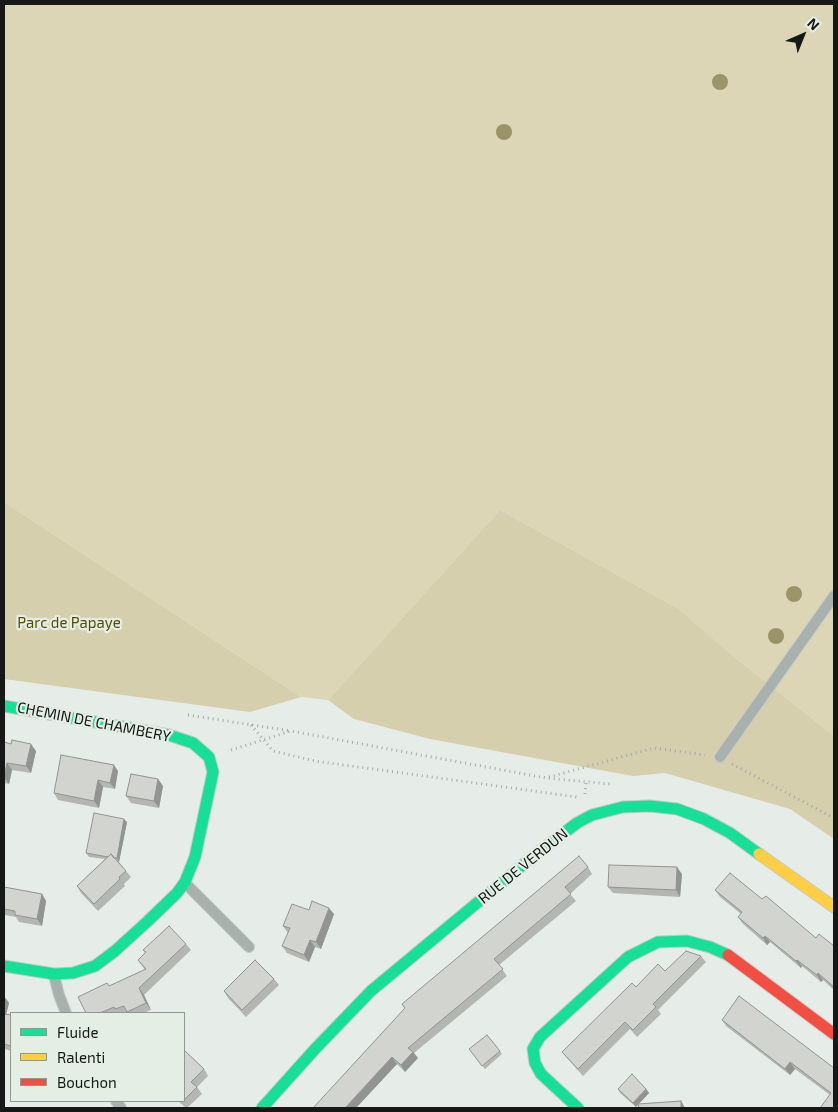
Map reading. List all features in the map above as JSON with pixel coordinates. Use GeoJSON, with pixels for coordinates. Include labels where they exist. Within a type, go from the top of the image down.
{"type":"FeatureCollection","features":[{"type":"Feature","properties":{"kind":"street","name":"CHEMIN DE CHAMBERY"},"geometry":{"type":"LineString","coordinates":[[4,706],[169,735],[193,744],[209,757]]}},
{"type":"Feature","properties":{"kind":"street"},"geometry":{"type":"LineString","coordinates":[[4,966],[54,974],[74,972],[95,966],[115,951],[177,893],[185,882],[195,858],[213,772],[209,757]]}},
{"type":"Feature","properties":{"kind":"street","name":"RUE DE VERDUN"},"geometry":{"type":"LineString","coordinates":[[262,1108],[371,991],[543,849],[577,823],[592,815],[623,807],[650,806],[677,809],[704,819],[730,833],[834,907]]}},
{"type":"Feature","properties":{"kind":"street"},"geometry":{"type":"LineString","coordinates":[[578,1108],[541,1074],[535,1063],[533,1049],[540,1037],[628,958],[658,942],[687,941],[710,947],[733,958],[834,1034]]}},
{"type":"Feature","properties":{"kind":"lane"},"geometry":{"type":"LineString","coordinates":[[720,757],[834,596]]}},
{"type":"Feature","properties":{"kind":"lane"},"geometry":{"type":"LineString","coordinates":[[185,882],[249,947]]}},
{"type":"Feature","properties":{"kind":"lane"},"geometry":{"type":"LineString","coordinates":[[54,974],[66,1012]]}},
{"type":"Feature","properties":{"kind":"path"},"geometry":{"type":"LineString","coordinates":[[251,725],[273,751],[315,761],[584,798]]}},
{"type":"Feature","properties":{"kind":"path"},"geometry":{"type":"LineString","coordinates":[[209,757],[291,731],[546,778],[614,785]]}},
{"type":"Feature","properties":{"kind":"path"},"geometry":{"type":"LineString","coordinates":[[546,778],[654,748],[720,757],[834,818]]}},
{"type":"Feature","properties":{"kind":"shaded area"},"geometry":{"type":"Polygon","coordinates":[[[4,4],[834,4],[834,736],[733,656],[679,609],[500,510],[328,700],[301,697],[4,502],[4,4]]]}},
{"type":"Feature","properties":{"kind":"green space","name":"Parc de Papaye"},"geometry":{"type":"Polygon","coordinates":[[[4,502],[301,697],[250,712],[4,679],[4,502]]]}},
{"type":"Feature","properties":{"kind":"green space"},"geometry":{"type":"Polygon","coordinates":[[[500,510],[679,609],[733,656],[834,736],[834,839],[790,809],[665,773],[633,776],[430,739],[354,719],[328,700],[500,510]]]}},
{"type":"Feature","properties":{"kind":"building"},"geometry":{"type":"Polygon","coordinates":[[[12,740],[31,744],[26,766],[7,763],[4,777],[4,742],[11,744],[12,740]]]}},
{"type":"Feature","properties":{"kind":"building"},"geometry":{"type":"Polygon","coordinates":[[[61,755],[114,765],[110,783],[98,780],[94,801],[54,793],[61,755]]]}},
{"type":"Feature","properties":{"kind":"building"},"geometry":{"type":"Polygon","coordinates":[[[131,774],[158,779],[154,801],[126,796],[131,774]]]}},
{"type":"Feature","properties":{"kind":"building"},"geometry":{"type":"Polygon","coordinates":[[[94,813],[124,819],[117,858],[114,858],[111,854],[108,857],[86,853],[94,813]]]}},
{"type":"Feature","properties":{"kind":"building"},"geometry":{"type":"Polygon","coordinates":[[[111,854],[126,871],[94,904],[77,886],[111,854]]]}},
{"type":"Feature","properties":{"kind":"building"},"geometry":{"type":"Polygon","coordinates":[[[579,856],[588,867],[565,887],[571,894],[494,959],[503,969],[408,1048],[413,1052],[401,1065],[392,1057],[345,1108],[313,1108],[405,1008],[402,1004],[579,856]]]}},
{"type":"Feature","properties":{"kind":"building"},"geometry":{"type":"Polygon","coordinates":[[[609,865],[677,867],[676,890],[608,887],[609,865]]]}},
{"type":"Feature","properties":{"kind":"building"},"geometry":{"type":"Polygon","coordinates":[[[730,873],[762,899],[766,896],[816,938],[819,934],[834,946],[834,987],[818,973],[817,975],[796,961],[765,936],[763,938],[738,917],[742,912],[715,890],[730,873]]]}},
{"type":"Feature","properties":{"kind":"building"},"geometry":{"type":"Polygon","coordinates":[[[4,887],[42,894],[37,919],[15,915],[15,911],[4,909],[4,887]]]}},
{"type":"Feature","properties":{"kind":"building"},"geometry":{"type":"Polygon","coordinates":[[[312,901],[329,908],[316,942],[310,940],[304,955],[282,946],[290,928],[283,926],[292,904],[309,910],[312,901]]]}},
{"type":"Feature","properties":{"kind":"building"},"geometry":{"type":"Polygon","coordinates":[[[169,926],[186,944],[139,988],[146,1003],[127,1012],[124,1006],[115,1009],[114,1007],[102,1012],[86,1012],[78,997],[107,983],[109,986],[146,969],[138,960],[146,952],[143,950],[169,926]]]}},
{"type":"Feature","properties":{"kind":"building"},"geometry":{"type":"Polygon","coordinates":[[[686,951],[701,956],[653,1004],[656,1007],[633,1030],[625,1022],[578,1069],[562,1052],[632,983],[636,987],[658,964],[665,971],[686,951]]]}},
{"type":"Feature","properties":{"kind":"building"},"geometry":{"type":"Polygon","coordinates":[[[255,960],[274,979],[242,1010],[224,991],[255,960]]]}},
{"type":"Feature","properties":{"kind":"building"},"geometry":{"type":"Polygon","coordinates":[[[739,996],[834,1068],[834,1108],[820,1108],[831,1093],[790,1062],[785,1069],[722,1020],[739,996]]]}},
{"type":"Feature","properties":{"kind":"building"},"geometry":{"type":"Polygon","coordinates":[[[4,1014],[10,1015],[10,1046],[4,1044],[4,1014]]]}},
{"type":"Feature","properties":{"kind":"building"},"geometry":{"type":"Polygon","coordinates":[[[487,1035],[500,1051],[482,1066],[469,1049],[487,1035]]]}},
{"type":"Feature","properties":{"kind":"building"},"geometry":{"type":"Polygon","coordinates":[[[185,1051],[204,1069],[191,1082],[197,1087],[185,1099],[185,1051]]]}},
{"type":"Feature","properties":{"kind":"building"},"geometry":{"type":"Polygon","coordinates":[[[632,1074],[646,1089],[633,1103],[618,1089],[632,1074]]]}},
{"type":"Feature","properties":{"kind":"building"},"geometry":{"type":"Polygon","coordinates":[[[681,1101],[681,1108],[639,1108],[638,1104],[681,1101]]]}},
{"type":"Feature","properties":{"kind":"traffic: fast"},"geometry":{"type":"LineString","coordinates":[[4,706],[169,735],[193,743],[209,757],[213,772],[195,857],[185,882],[177,893],[148,921],[115,951],[95,966],[73,973],[54,974],[4,966]]}},
{"type":"Feature","properties":{"kind":"traffic: fast"},"geometry":{"type":"LineString","coordinates":[[262,1108],[371,991],[536,854],[577,823],[592,815],[623,807],[650,806],[677,809],[704,819],[730,833],[759,854]]}},
{"type":"Feature","properties":{"kind":"traffic: fast"},"geometry":{"type":"LineString","coordinates":[[578,1108],[541,1074],[535,1063],[533,1049],[540,1037],[628,957],[658,942],[687,941],[710,947],[728,955]]}},
{"type":"Feature","properties":{"kind":"traffic: slow"},"geometry":{"type":"LineString","coordinates":[[759,854],[834,907]]}},
{"type":"Feature","properties":{"kind":"traffic: jam"},"geometry":{"type":"LineString","coordinates":[[728,955],[834,1034]]}}]}
